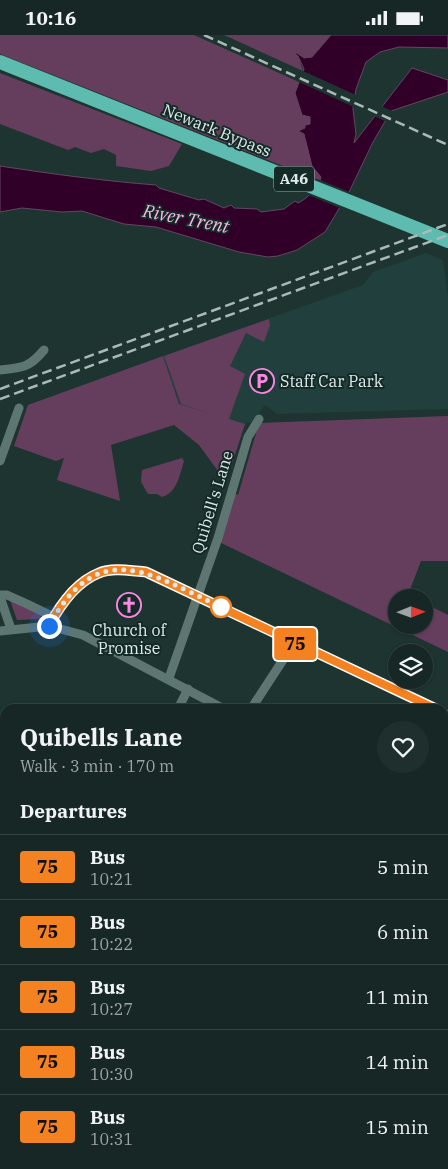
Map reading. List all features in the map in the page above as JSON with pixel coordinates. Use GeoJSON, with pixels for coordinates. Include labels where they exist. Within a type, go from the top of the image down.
{"type":"FeatureCollection","features":[{"type":"Feature","properties":{"kind":"highway","name":"Newark Bypass"},"geometry":{"type":"LineString","coordinates":[[0,62],[448,241]]}},
{"type":"Feature","properties":{"kind":"street"},"geometry":{"type":"LineString","coordinates":[[0,370],[33,363],[44,350]]}},
{"type":"Feature","properties":{"kind":"street"},"geometry":{"type":"LineString","coordinates":[[0,461],[19,408]]}},
{"type":"Feature","properties":{"kind":"street","name":"Quibell's Lane"},"geometry":{"type":"LineString","coordinates":[[169,678],[218,538],[248,437],[259,419]]}},
{"type":"Feature","properties":{"kind":"street"},"geometry":{"type":"LineString","coordinates":[[49,626],[69,595],[82,583],[100,573],[118,570],[146,572],[425,704]]}},
{"type":"Feature","properties":{"kind":"street"},"geometry":{"type":"LineString","coordinates":[[11,629],[0,596],[7,595],[54,617]]}},
{"type":"Feature","properties":{"kind":"street"},"geometry":{"type":"LineString","coordinates":[[0,631],[49,626],[83,635],[169,678],[215,704]]}},
{"type":"Feature","properties":{"kind":"street"},"geometry":{"type":"LineString","coordinates":[[254,704],[294,643]]}},
{"type":"Feature","properties":{"kind":"street"},"geometry":{"type":"LineString","coordinates":[[180,704],[188,689]]}},
{"type":"Feature","properties":{"kind":"shaded area"},"geometry":{"type":"Polygon","coordinates":[[[0,35],[194,35],[299,82],[295,93],[302,115],[310,116],[310,124],[302,129],[313,167],[321,175],[321,181],[0,54],[0,35]]]}},
{"type":"Feature","properties":{"kind":"shaded area"},"geometry":{"type":"Polygon","coordinates":[[[224,35],[331,35],[312,57],[304,58],[297,53],[303,71],[224,35]]]}},
{"type":"Feature","properties":{"kind":"shaded area"},"geometry":{"type":"Polygon","coordinates":[[[0,73],[182,144],[169,166],[151,171],[116,166],[116,155],[104,149],[91,153],[75,147],[68,150],[0,124],[0,73]]]}},
{"type":"Feature","properties":{"kind":"shaded area"},"geometry":{"type":"Polygon","coordinates":[[[426,253],[443,260],[448,295],[448,409],[277,414],[265,405],[251,423],[247,422],[245,425],[179,404],[163,356],[363,285],[373,272],[426,253]]]}},
{"type":"Feature","properties":{"kind":"shaded area"},"geometry":{"type":"Polygon","coordinates":[[[269,319],[270,325],[264,342],[246,333],[230,366],[245,374],[229,419],[245,424],[226,482],[199,445],[174,425],[111,445],[120,501],[57,480],[64,458],[56,461],[14,446],[28,405],[163,356],[179,404],[212,414],[181,404],[164,356],[269,319]]]}},
{"type":"Feature","properties":{"kind":"shaded area"},"geometry":{"type":"Polygon","coordinates":[[[448,416],[448,561],[421,561],[410,589],[388,589],[388,623],[217,541],[230,491],[238,495],[259,423],[448,416]]]}},
{"type":"Feature","properties":{"kind":"shaded area"},"geometry":{"type":"Polygon","coordinates":[[[182,458],[184,461],[179,477],[171,492],[162,497],[157,494],[148,494],[141,482],[142,470],[182,458]]]}},
{"type":"Feature","properties":{"kind":"shaded area"},"geometry":{"type":"Polygon","coordinates":[[[10,600],[41,615],[40,619],[17,620],[10,600]]]}},
{"type":"Feature","properties":{"kind":"shaded area"},"geometry":{"type":"Polygon","coordinates":[[[433,608],[448,615],[448,652],[411,634],[433,634],[433,608]]]}},
{"type":"Feature","properties":{"kind":"water","name":"River Trent"},"geometry":{"type":"Polygon","coordinates":[[[331,35],[448,35],[448,48],[399,47],[380,52],[366,62],[356,89],[353,109],[356,134],[354,143],[412,68],[448,80],[448,92],[391,111],[373,142],[349,192],[325,232],[297,250],[268,257],[239,252],[156,227],[124,224],[82,211],[62,212],[22,208],[0,212],[0,166],[156,185],[159,188],[199,200],[204,199],[224,208],[231,205],[234,208],[257,209],[261,212],[284,209],[295,201],[298,203],[309,196],[321,177],[312,166],[304,134],[298,131],[305,128],[305,125],[310,124],[310,117],[302,115],[295,93],[304,69],[298,56],[294,53],[304,58],[312,57],[331,35]]]}},
{"type":"Feature","properties":{"kind":"pier"},"geometry":{"type":"Polygon","coordinates":[[[301,70],[358,96],[356,108],[297,81],[301,70]]]}},
{"type":"Feature","properties":{"kind":"pier"},"geometry":{"type":"Polygon","coordinates":[[[381,106],[394,112],[387,122],[374,116],[381,106]]]}},
{"type":"Feature","properties":{"kind":"pier"},"geometry":{"type":"Polygon","coordinates":[[[318,179],[352,193],[342,209],[306,194],[318,179]]]}},
{"type":"Feature","properties":{"kind":"railway"},"geometry":{"type":"LineString","coordinates":[[204,35],[448,145]]}},
{"type":"Feature","properties":{"kind":"railway"},"geometry":{"type":"LineString","coordinates":[[0,389],[448,224]]}},
{"type":"Feature","properties":{"kind":"railway"},"geometry":{"type":"LineString","coordinates":[[0,399],[448,235]]}},
{"type":"Feature","properties":{"kind":"bus line","name":"75"},"geometry":{"type":"LineString","coordinates":[[49,626],[69,595],[82,583],[100,573],[118,570],[146,572],[425,704]]}},
{"type":"Feature","properties":{"kind":"place","name":"Staff Car Park"},"geometry":{"type":"Point","coordinates":[262,381]}},
{"type":"Feature","properties":{"kind":"place","name":"Church of Promise"},"geometry":{"type":"Point","coordinates":[129,605]}},
{"type":"Feature","properties":{"kind":"route"},"geometry":{"type":"LineString","coordinates":[[49,626],[69,595],[82,583],[100,573],[118,570],[146,572],[221,607]]}}]}
